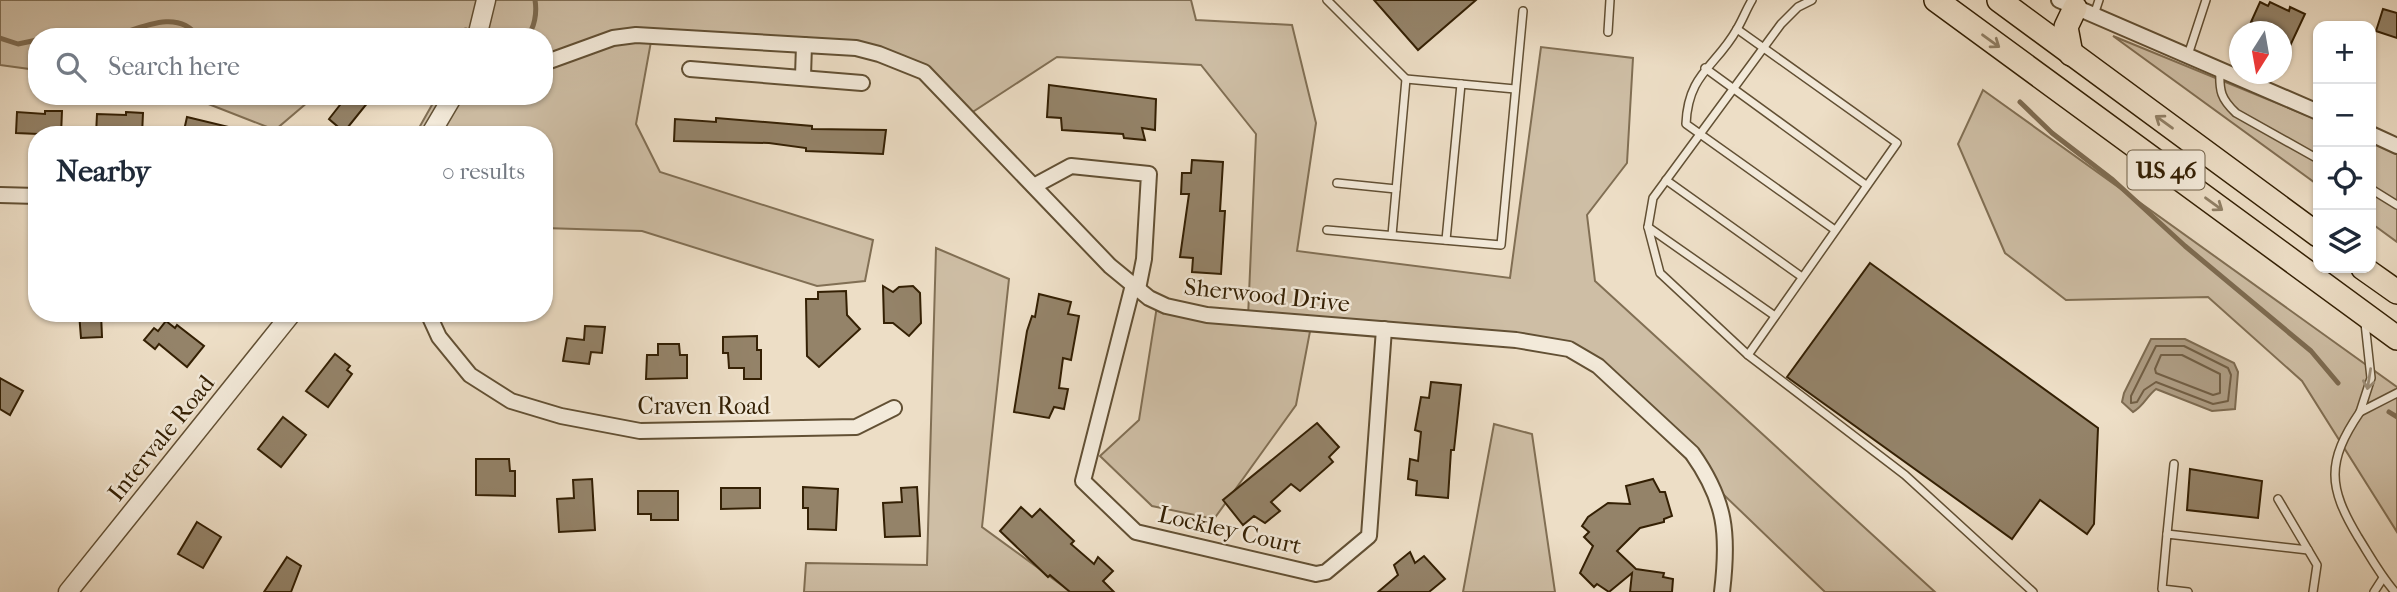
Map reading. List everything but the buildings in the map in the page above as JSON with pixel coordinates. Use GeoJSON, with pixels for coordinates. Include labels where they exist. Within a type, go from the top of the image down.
{"type":"FeatureCollection","features":[{"type":"Feature","properties":{"kind":"highway","name":"US 46"},"geometry":{"type":"LineString","coordinates":[[1936,0],[2397,338]]}},
{"type":"Feature","properties":{"kind":"highway","name":"US 46"},"geometry":{"type":"LineString","coordinates":[[1999,0],[2313,231]]}},
{"type":"Feature","properties":{"kind":"highway"},"geometry":{"type":"LineString","coordinates":[[2071,54],[2066,27],[2076,8]]}},
{"type":"Feature","properties":{"kind":"highway"},"geometry":{"type":"LineString","coordinates":[[2370,273],[2397,292]]}},
{"type":"Feature","properties":{"kind":"street"},"geometry":{"type":"LineString","coordinates":[[479,28],[486,0]]}},
{"type":"Feature","properties":{"kind":"street"},"geometry":{"type":"LineString","coordinates":[[2076,8],[2313,110]]}},
{"type":"Feature","properties":{"kind":"street","name":"Sherwood Drive"},"geometry":{"type":"LineString","coordinates":[[553,60],[613,38],[636,35],[856,48],[879,54],[924,72],[1111,266],[1136,287],[1166,306],[1183,312],[1555,345],[1584,356],[1692,453],[1713,486],[1725,523],[1727,547],[1722,592]]}},
{"type":"Feature","properties":{"kind":"street"},"geometry":{"type":"LineString","coordinates":[[803,76],[804,45]]}},
{"type":"Feature","properties":{"kind":"street"},"geometry":{"type":"LineString","coordinates":[[690,69],[803,76],[862,83]]}},
{"type":"Feature","properties":{"kind":"street"},"geometry":{"type":"LineString","coordinates":[[435,126],[448,105]]}},
{"type":"Feature","properties":{"kind":"street"},"geometry":{"type":"LineString","coordinates":[[2376,136],[2397,146]]}},
{"type":"Feature","properties":{"kind":"street"},"geometry":{"type":"LineString","coordinates":[[1034,186],[1071,166],[1149,174],[1144,259],[1136,287]]}},
{"type":"Feature","properties":{"kind":"street"},"geometry":{"type":"LineString","coordinates":[[0,195],[28,196]]}},
{"type":"Feature","properties":{"kind":"street","name":"Lockley Court"},"geometry":{"type":"LineString","coordinates":[[1136,287],[1083,481],[1136,532],[1316,574],[1326,572],[1369,536],[1384,329]]}},
{"type":"Feature","properties":{"kind":"street","name":"Intervale Road"},"geometry":{"type":"LineString","coordinates":[[68,592],[285,322]]}},
{"type":"Feature","properties":{"kind":"street","name":"Craven Road"},"geometry":{"type":"LineString","coordinates":[[432,322],[439,337],[470,375],[512,401],[561,416],[640,431],[856,428],[894,408]]}},
{"type":"Feature","properties":{"kind":"lane"},"geometry":{"type":"LineString","coordinates":[[1327,0],[1406,79],[1516,89]]}},
{"type":"Feature","properties":{"kind":"lane"},"geometry":{"type":"LineString","coordinates":[[1608,32],[1610,0]]}},
{"type":"Feature","properties":{"kind":"lane"},"geometry":{"type":"LineString","coordinates":[[1752,0],[1741,16],[1737,29],[1705,68],[1687,100],[1686,124],[1835,230]]}},
{"type":"Feature","properties":{"kind":"lane"},"geometry":{"type":"LineString","coordinates":[[1812,0],[1798,8],[1763,49],[1653,198],[1648,227],[1660,273],[1748,355],[1905,475],[2033,592]]}},
{"type":"Feature","properties":{"kind":"lane"},"geometry":{"type":"LineString","coordinates":[[2076,8],[2099,0]]}},
{"type":"Feature","properties":{"kind":"lane"},"geometry":{"type":"LineString","coordinates":[[2188,55],[2206,0]]}},
{"type":"Feature","properties":{"kind":"lane"},"geometry":{"type":"LineString","coordinates":[[1327,230],[1501,245],[1523,11]]}},
{"type":"Feature","properties":{"kind":"lane"},"geometry":{"type":"LineString","coordinates":[[1737,29],[1897,142],[1748,355]]}},
{"type":"Feature","properties":{"kind":"lane"},"geometry":{"type":"LineString","coordinates":[[1705,68],[1866,185]]}},
{"type":"Feature","properties":{"kind":"lane"},"geometry":{"type":"LineString","coordinates":[[2220,69],[2219,92],[2236,113],[2313,156]]}},
{"type":"Feature","properties":{"kind":"lane"},"geometry":{"type":"LineString","coordinates":[[1392,235],[1406,79]]}},
{"type":"Feature","properties":{"kind":"lane"},"geometry":{"type":"LineString","coordinates":[[1446,240],[1461,84]]}},
{"type":"Feature","properties":{"kind":"lane"},"geometry":{"type":"LineString","coordinates":[[1667,180],[1802,276]]}},
{"type":"Feature","properties":{"kind":"lane"},"geometry":{"type":"LineString","coordinates":[[1337,183],[1396,189]]}},
{"type":"Feature","properties":{"kind":"lane"},"geometry":{"type":"LineString","coordinates":[[2376,192],[2397,205]]}},
{"type":"Feature","properties":{"kind":"lane"},"geometry":{"type":"LineString","coordinates":[[1648,227],[1775,316]]}},
{"type":"Feature","properties":{"kind":"lane"},"geometry":{"type":"LineString","coordinates":[[2363,312],[2370,349],[2371,378],[2360,412],[2344,435],[2335,458],[2334,487],[2342,511],[2383,578],[2395,592]]}},
{"type":"Feature","properties":{"kind":"lane"},"geometry":{"type":"LineString","coordinates":[[2360,412],[2397,393]]}},
{"type":"Feature","properties":{"kind":"lane"},"geometry":{"type":"LineString","coordinates":[[2174,464],[2162,591],[2188,592]]}},
{"type":"Feature","properties":{"kind":"lane"},"geometry":{"type":"LineString","coordinates":[[2278,499],[2317,565],[2314,592]]}},
{"type":"Feature","properties":{"kind":"lane"},"geometry":{"type":"LineString","coordinates":[[2167,534],[2308,550]]}},
{"type":"Feature","properties":{"kind":"lane"},"geometry":{"type":"LineString","coordinates":[[2374,592],[2383,578]]}},
{"type":"Feature","properties":{"kind":"shaded area"},"geometry":{"type":"Polygon","coordinates":[[[0,0],[1191,0],[1196,20],[1292,25],[1316,123],[1297,251],[1510,278],[1541,47],[1633,58],[1627,163],[1587,215],[1595,281],[1935,592],[1825,592],[1574,351],[1311,326],[1296,405],[1214,519],[1152,506],[1100,456],[1139,420],[1157,306],[1248,317],[1256,134],[1201,65],[1057,57],[968,115],[895,58],[652,36],[636,124],[660,172],[873,240],[865,281],[817,286],[642,231],[553,228],[553,126],[420,126],[432,105],[553,105],[553,28],[28,28],[28,69],[0,65],[0,0]]]}},
{"type":"Feature","properties":{"kind":"shaded area"},"geometry":{"type":"Polygon","coordinates":[[[2113,36],[2313,118],[2313,181],[2113,36]]]}},
{"type":"Feature","properties":{"kind":"shaded area"},"geometry":{"type":"Polygon","coordinates":[[[1983,90],[2397,387],[2397,532],[2302,381],[2208,297],[2066,300],[2005,253],[1958,144],[1983,90]]]}},
{"type":"Feature","properties":{"kind":"shaded area"},"geometry":{"type":"Polygon","coordinates":[[[211,105],[304,105],[280,126],[265,126],[211,105]]]}},
{"type":"Feature","properties":{"kind":"shaded area"},"geometry":{"type":"Polygon","coordinates":[[[2376,144],[2397,153],[2397,242],[2376,227],[2376,144]]]}},
{"type":"Feature","properties":{"kind":"shaded area"},"geometry":{"type":"Polygon","coordinates":[[[936,248],[1009,279],[982,527],[1071,592],[804,592],[806,563],[927,565],[936,248]]]}},
{"type":"Feature","properties":{"kind":"shaded area"},"geometry":{"type":"Polygon","coordinates":[[[1494,424],[1532,434],[1555,592],[1463,592],[1494,424]]]}},
{"type":"Feature","properties":{"kind":"water"},"geometry":{"type":"Polygon","coordinates":[[[2151,339],[2185,339],[2234,363],[2238,372],[2235,409],[2212,411],[2156,389],[2133,412],[2122,402],[2124,393],[2151,339]]]}},
{"type":"Feature","properties":{"kind":"waterway"},"geometry":{"type":"LineString","coordinates":[[532,28],[535,20],[535,0]]}},
{"type":"Feature","properties":{"kind":"waterway"},"geometry":{"type":"LineString","coordinates":[[140,28],[169,22],[190,28]]}},
{"type":"Feature","properties":{"kind":"waterway"},"geometry":{"type":"LineString","coordinates":[[0,38],[18,44],[28,42]]}},
{"type":"Feature","properties":{"kind":"waterway"},"geometry":{"type":"LineString","coordinates":[[2020,102],[2052,133],[2113,180],[2185,246],[2311,351],[2338,383]]}},
{"type":"Feature","properties":{"kind":"waterway"},"geometry":{"type":"LineString","coordinates":[[2389,412],[2397,417]]}}]}
